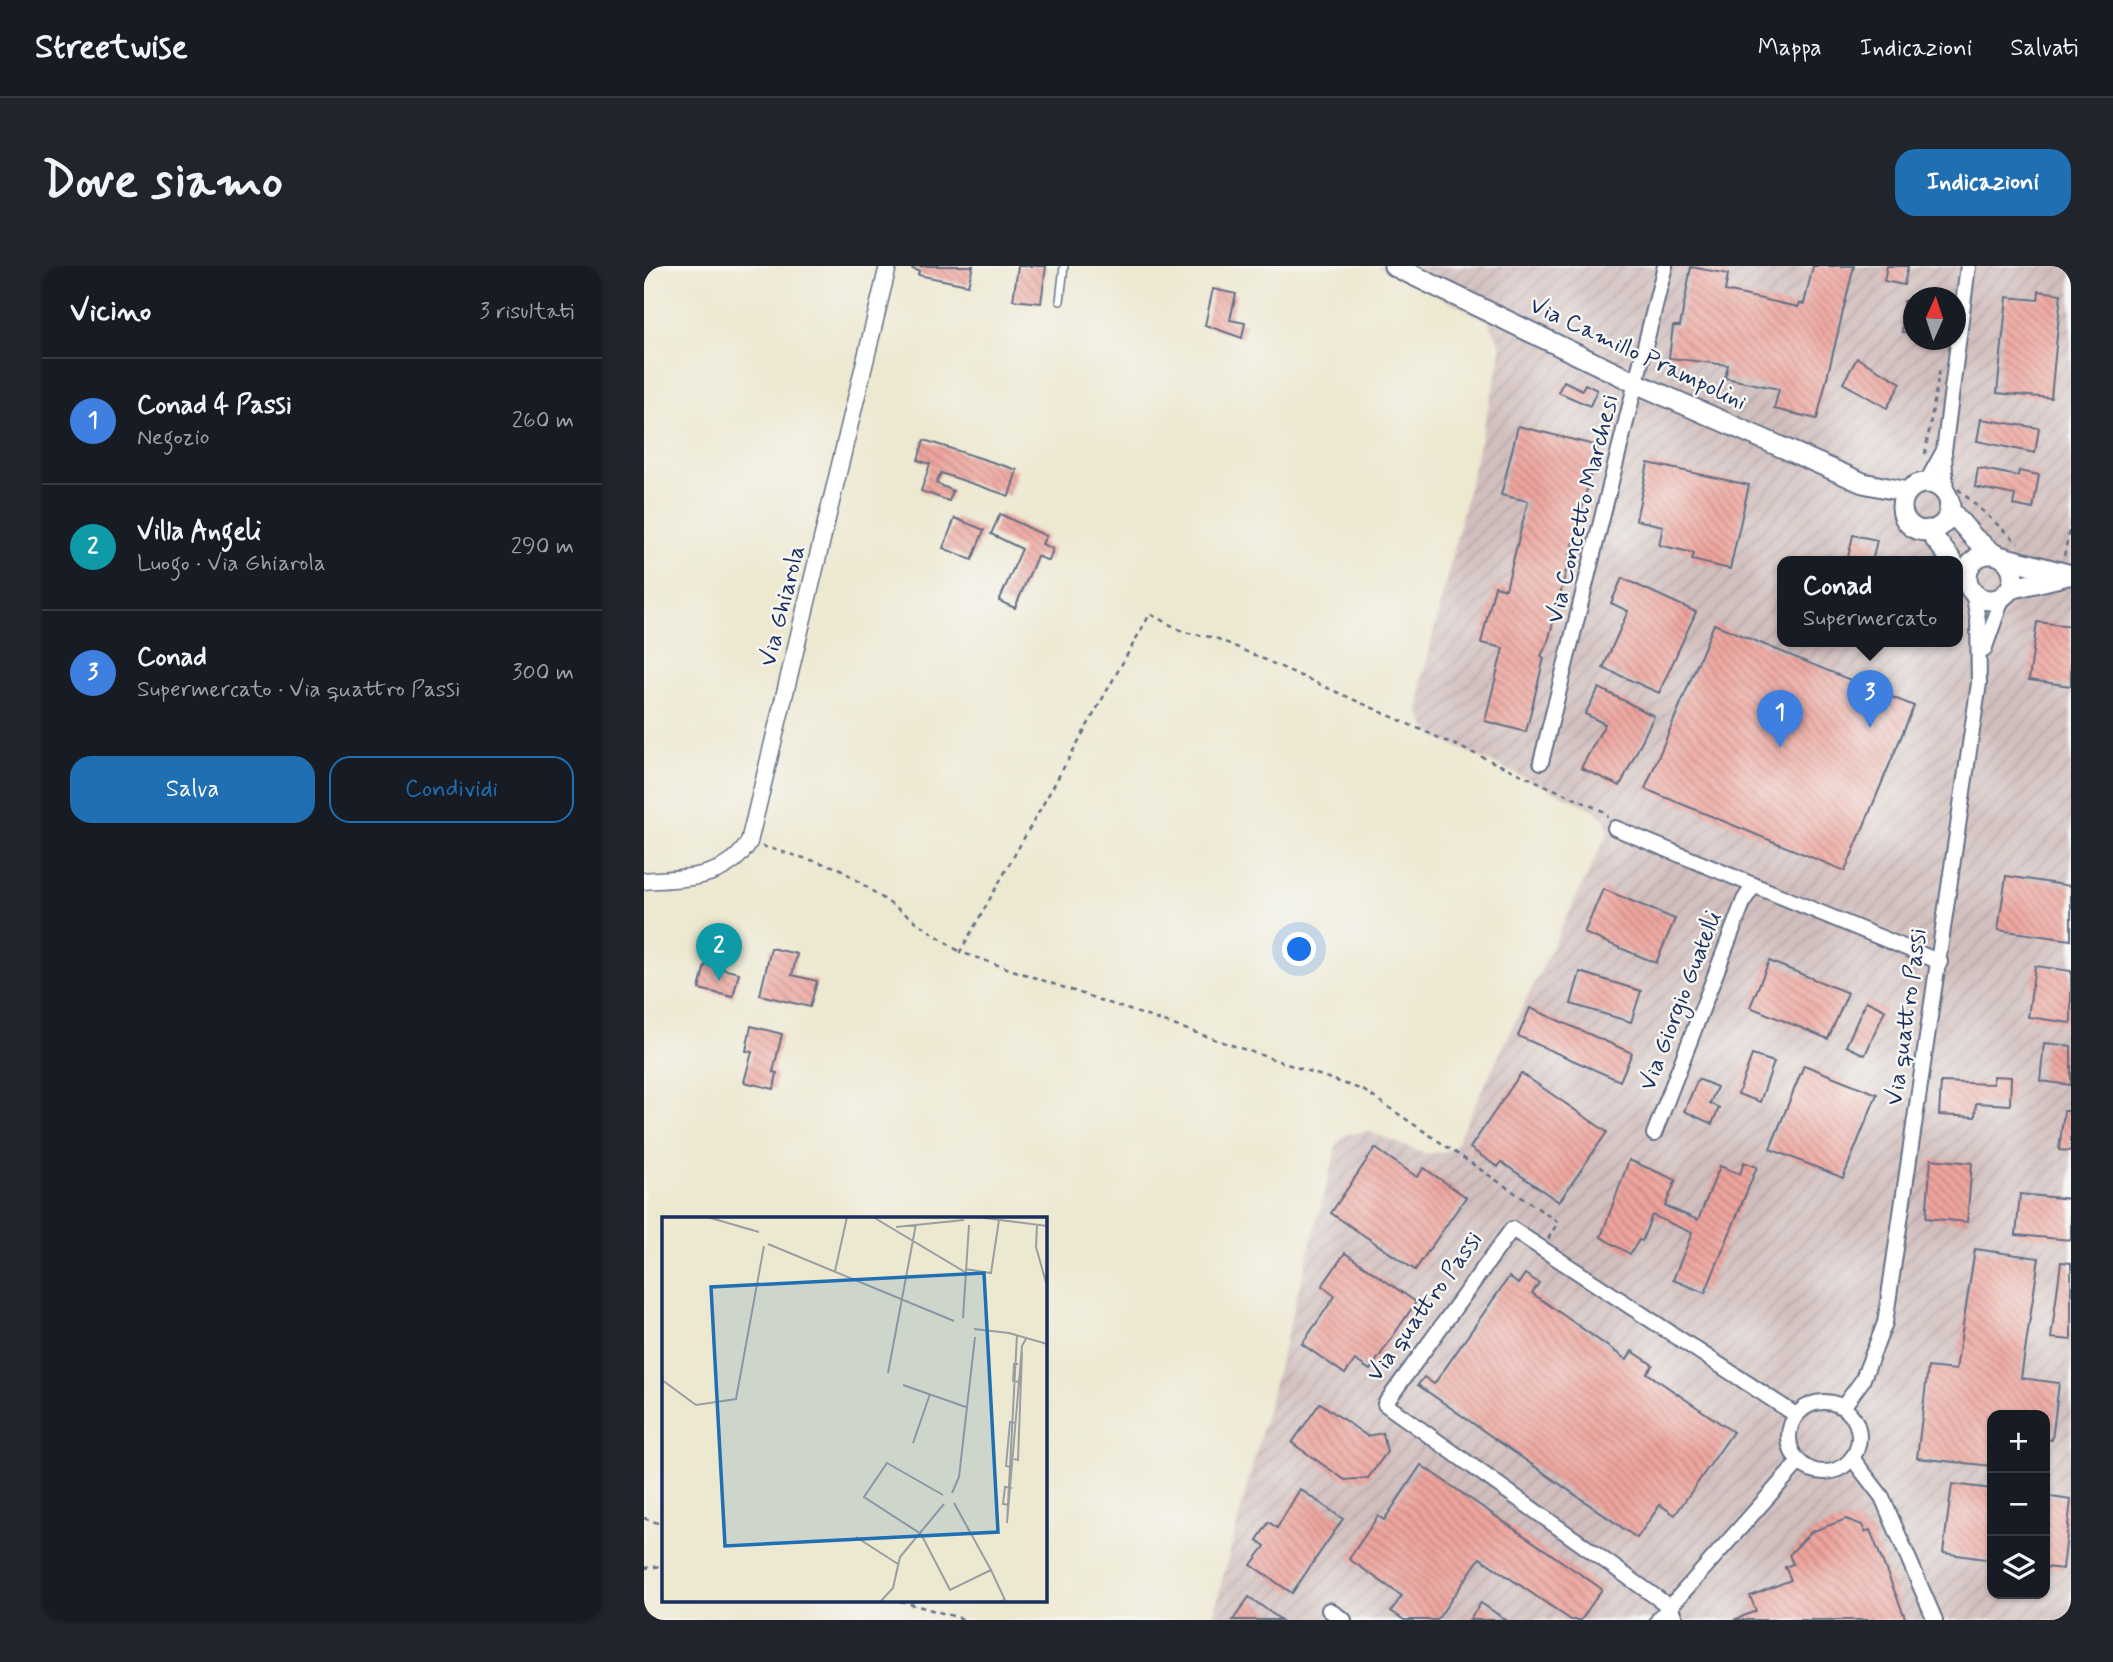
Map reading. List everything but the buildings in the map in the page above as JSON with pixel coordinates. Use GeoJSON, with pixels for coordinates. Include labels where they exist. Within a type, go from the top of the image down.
{"type":"FeatureCollection","features":[{"type":"Feature","properties":{"kind":"main road","name":"Via Camillo Prampolini"},"geometry":{"type":"LineString","coordinates":[[1394,266],[1638,384],[1863,483],[1914,492]]}},
{"type":"Feature","properties":{"kind":"main road"},"geometry":{"type":"LineString","coordinates":[[1950,497],[1942,524],[1928,530],[1912,527],[1914,492],[1937,486],[1950,497],[1974,538],[1998,555],[2012,570],[2006,593]]}},
{"type":"Feature","properties":{"kind":"main road"},"geometry":{"type":"LineString","coordinates":[[1928,530],[1948,556]]}},
{"type":"Feature","properties":{"kind":"main road"},"geometry":{"type":"LineString","coordinates":[[1970,588],[1968,570],[1972,562],[1980,556],[1998,555],[2070,575]]}},
{"type":"Feature","properties":{"kind":"main road"},"geometry":{"type":"LineString","coordinates":[[1963,576],[1970,588],[1987,600],[2070,575]]}},
{"type":"Feature","properties":{"kind":"street","name":"Via Ghiarola"},"geometry":{"type":"LineString","coordinates":[[749,842],[888,266]]}},
{"type":"Feature","properties":{"kind":"street","name":"Via Concetto Marchesi"},"geometry":{"type":"LineString","coordinates":[[1542,768],[1665,266]]}},
{"type":"Feature","properties":{"kind":"street"},"geometry":{"type":"LineString","coordinates":[[1950,497],[1944,451],[1968,266]]}},
{"type":"Feature","properties":{"kind":"street"},"geometry":{"type":"LineString","coordinates":[[1914,492],[1944,451]]}},
{"type":"Feature","properties":{"kind":"street","name":"Via quattro Passi"},"geometry":{"type":"LineString","coordinates":[[1843,1407],[1862,1381],[1885,1323],[1940,962],[1980,665],[1978,620],[1970,588]]}},
{"type":"Feature","properties":{"kind":"street","name":"Via quattro Passi"},"geometry":{"type":"LineString","coordinates":[[1980,665],[2006,593]]}},
{"type":"Feature","properties":{"kind":"street"},"geometry":{"type":"LineString","coordinates":[[1615,828],[1940,962]]}},
{"type":"Feature","properties":{"kind":"street"},"geometry":{"type":"LineString","coordinates":[[644,881],[716,872],[741,856],[749,842]]}},
{"type":"Feature","properties":{"kind":"street","name":"Via Giorgio Guatelli"},"geometry":{"type":"LineString","coordinates":[[1654,1134],[1744,900],[1754,885]]}},
{"type":"Feature","properties":{"kind":"street","name":"Via quattro Passi"},"geometry":{"type":"LineString","coordinates":[[1673,1614],[1385,1404],[1512,1229],[1796,1415]]}},
{"type":"Feature","properties":{"kind":"street"},"geometry":{"type":"LineString","coordinates":[[1823,1401],[1843,1407],[1857,1424],[1858,1447],[1852,1458],[1844,1466],[1821,1472],[1799,1462],[1789,1444],[1790,1424],[1796,1415],[1803,1408],[1823,1401]]}},
{"type":"Feature","properties":{"kind":"street"},"geometry":{"type":"LineString","coordinates":[[1852,1458],[1882,1497],[1935,1620]]}},
{"type":"Feature","properties":{"kind":"street"},"geometry":{"type":"LineString","coordinates":[[1658,1620],[1673,1614],[1799,1462]]}},
{"type":"Feature","properties":{"kind":"street"},"geometry":{"type":"LineString","coordinates":[[1329,1609],[1344,1620]]}},
{"type":"Feature","properties":{"kind":"lane"},"geometry":{"type":"LineString","coordinates":[[1060,302],[1064,266]]}},
{"type":"Feature","properties":{"kind":"path"},"geometry":{"type":"LineString","coordinates":[[1914,492],[1940,364]]}},
{"type":"Feature","properties":{"kind":"path"},"geometry":{"type":"LineString","coordinates":[[1950,497],[2025,550]]}},
{"type":"Feature","properties":{"kind":"path"},"geometry":{"type":"LineString","coordinates":[[2057,557],[2065,556],[2071,521]]}},
{"type":"Feature","properties":{"kind":"path"},"geometry":{"type":"LineString","coordinates":[[960,952],[1150,614],[1184,632],[1216,638],[1605,812],[1615,828]]}},
{"type":"Feature","properties":{"kind":"path"},"geometry":{"type":"LineString","coordinates":[[1542,768],[1546,785]]}},
{"type":"Feature","properties":{"kind":"path"},"geometry":{"type":"LineString","coordinates":[[749,842],[839,868],[960,952],[1363,1090],[1558,1222],[1542,1249]]}},
{"type":"Feature","properties":{"kind":"path"},"geometry":{"type":"LineString","coordinates":[[644,1518],[662,1525]]}},
{"type":"Feature","properties":{"kind":"path"},"geometry":{"type":"LineString","coordinates":[[644,1567],[662,1566]]}},
{"type":"Feature","properties":{"kind":"path"},"geometry":{"type":"LineString","coordinates":[[904,1602],[967,1620]]}},
{"type":"Feature","properties":{"kind":"shaded area"},"geometry":{"type":"Polygon","coordinates":[[[1378,266],[2071,266],[2071,1620],[1212,1620],[1337,1144],[1345,1135],[1368,1131],[1425,1154],[1445,1152],[1454,1147],[1606,837],[1606,821],[1593,809],[1438,738],[1426,727],[1419,711],[1422,680],[1500,359],[1500,344],[1488,320],[1378,266]]]}},
{"type":"Feature","properties":{"kind":"place","name":"Conad"},"geometry":{"type":"Point","coordinates":[1870,728]}},
{"type":"Feature","properties":{"kind":"place","name":"Conad 4 Passi"},"geometry":{"type":"Point","coordinates":[1780,748]}},
{"type":"Feature","properties":{"kind":"place","name":"Villa Angeli"},"geometry":{"type":"Point","coordinates":[719,981]}}]}
